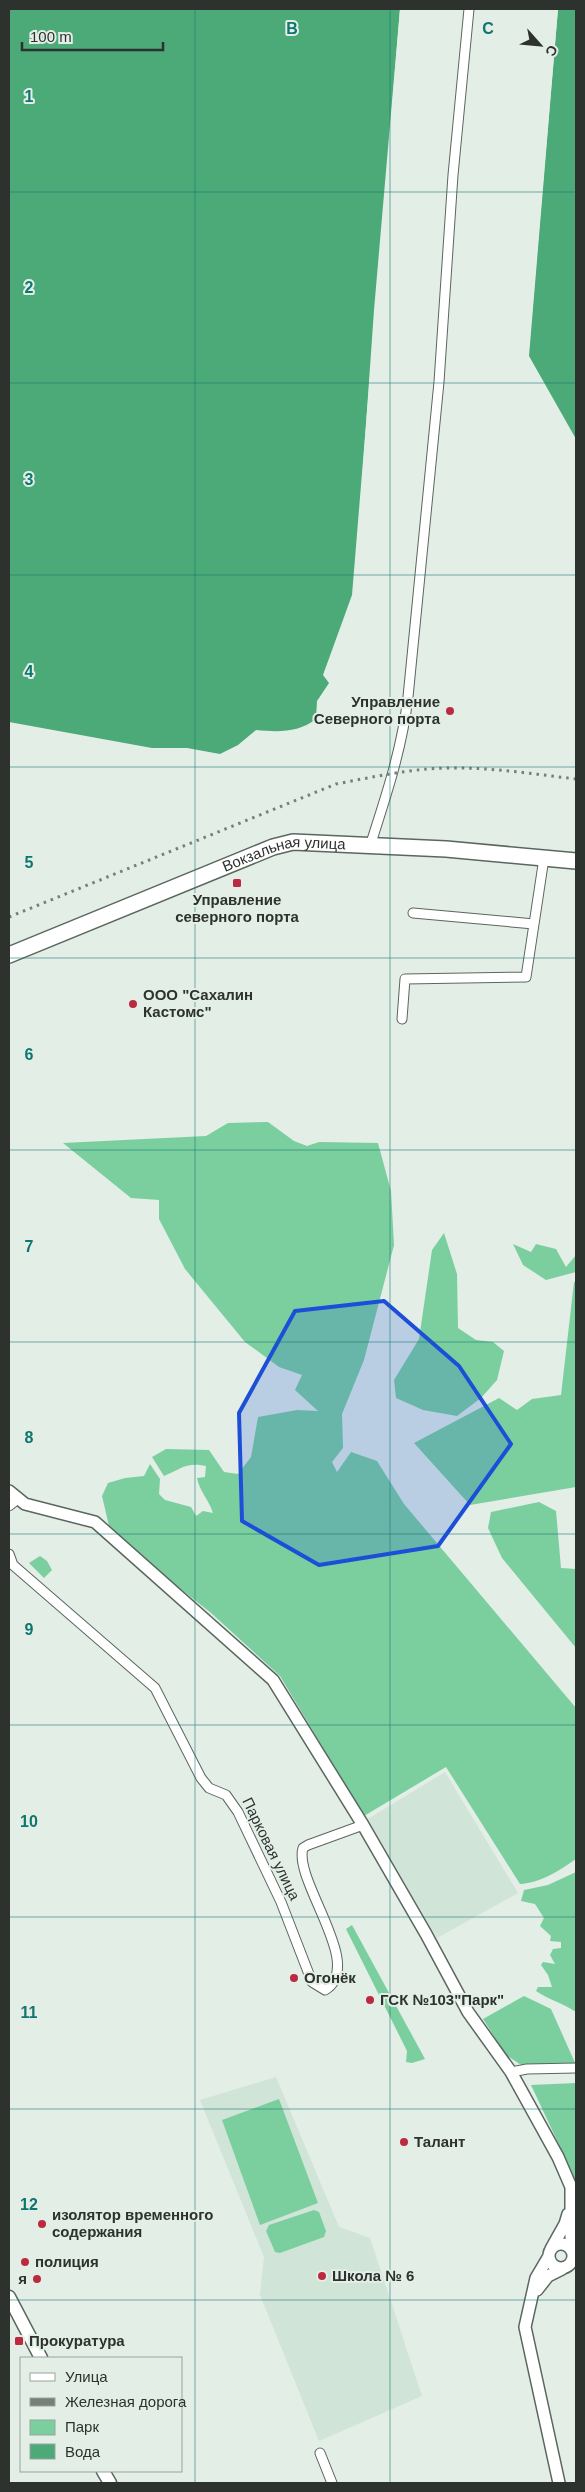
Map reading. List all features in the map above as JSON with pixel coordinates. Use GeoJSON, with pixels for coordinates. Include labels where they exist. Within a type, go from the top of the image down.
{"type":"FeatureCollection","features":[{"type":"Feature","properties":{"kind":"main road","name":"Вокзальная улица"},"geometry":{"type":"LineString","coordinates":[[9,955],[273,848],[293,842],[309,841],[576,861]]}},
{"type":"Feature","properties":{"kind":"main road"},"geometry":{"type":"LineString","coordinates":[[9,2297],[39,2357]]}},
{"type":"Feature","properties":{"kind":"main road"},"geometry":{"type":"LineString","coordinates":[[104,2472],[110,2483]]}},
{"type":"Feature","properties":{"kind":"street"},"geometry":{"type":"LineString","coordinates":[[370,846],[394,772],[404,729],[408,697],[439,382],[468,9]]}},
{"type":"Feature","properties":{"kind":"street"},"geometry":{"type":"LineString","coordinates":[[402,1019],[405,979],[526,977],[544,858]]}},
{"type":"Feature","properties":{"kind":"street"},"geometry":{"type":"LineString","coordinates":[[413,914],[534,924]]}},
{"type":"Feature","properties":{"kind":"street"},"geometry":{"type":"LineString","coordinates":[[12,1499],[95,1522],[273,1680],[363,1825],[426,1934],[468,2012],[511,2072],[558,2157],[571,2187],[573,2254],[570,2265],[548,2276],[540,2284],[529,2308]]}},
{"type":"Feature","properties":{"kind":"street","name":"Парковая улица"},"geometry":{"type":"LineString","coordinates":[[9,1554],[13,1565],[155,1688],[201,1778],[209,1788],[226,1795],[238,1812],[281,1902],[312,1982],[325,1990],[333,1981],[339,1961],[308,1879],[302,1853],[303,1848],[363,1825]]}},
{"type":"Feature","properties":{"kind":"street"},"geometry":{"type":"LineString","coordinates":[[511,2072],[527,2069],[576,2068]]}},
{"type":"Feature","properties":{"kind":"street"},"geometry":{"type":"LineString","coordinates":[[559,2483],[525,2326],[536,2278],[565,2224],[571,2187]]}},
{"type":"Feature","properties":{"kind":"street"},"geometry":{"type":"LineString","coordinates":[[550,2253],[561,2244],[571,2248],[573,2254]]}},
{"type":"Feature","properties":{"kind":"street"},"geometry":{"type":"LineString","coordinates":[[550,2253],[551,2263],[562,2269]]}},
{"type":"Feature","properties":{"kind":"street"},"geometry":{"type":"LineString","coordinates":[[320,2452],[332,2483]]}},
{"type":"Feature","properties":{"kind":"highlighted area"},"geometry":{"type":"Polygon","coordinates":[[[384,1301],[459,1366],[511,1444],[438,1546],[319,1565],[242,1521],[239,1413],[295,1311],[384,1301]]]}},
{"type":"Feature","properties":{"kind":"shaded area"},"geometry":{"type":"Polygon","coordinates":[[[445,1772],[518,1893],[437,1938],[368,1819],[445,1772]]]}},
{"type":"Feature","properties":{"kind":"shaded area","name":"Школа № 6"},"geometry":{"type":"Polygon","coordinates":[[[276,2077],[339,2227],[370,2238],[422,2396],[319,2441],[260,2295],[264,2257],[200,2100],[276,2077]]]}},
{"type":"Feature","properties":{"kind":"green space"},"geometry":{"type":"Polygon","coordinates":[[[268,1122],[294,1141],[307,1146],[319,1142],[378,1143],[391,1191],[394,1245],[364,1360],[342,1414],[343,1448],[332,1462],[337,1472],[351,1452],[377,1461],[404,1504],[576,1708],[576,1859],[543,1879],[520,1884],[446,1767],[364,1816],[280,1676],[211,1613],[158,1571],[109,1526],[102,1496],[108,1483],[125,1478],[144,1476],[150,1464],[160,1479],[159,1494],[165,1500],[191,1507],[196,1516],[203,1511],[213,1513],[197,1478],[205,1477],[206,1466],[188,1466],[164,1476],[152,1457],[166,1449],[209,1450],[224,1472],[238,1474],[251,1457],[258,1417],[297,1410],[318,1411],[295,1390],[302,1375],[279,1367],[245,1342],[185,1269],[159,1219],[159,1200],[131,1198],[63,1143],[206,1136],[228,1123],[268,1122]]]}},
{"type":"Feature","properties":{"kind":"green space"},"geometry":{"type":"Polygon","coordinates":[[[444,1233],[457,1274],[458,1328],[476,1340],[493,1342],[504,1351],[497,1380],[481,1398],[457,1416],[423,1410],[396,1398],[394,1380],[419,1339],[432,1250],[444,1233]]]}},
{"type":"Feature","properties":{"kind":"green space"},"geometry":{"type":"Polygon","coordinates":[[[513,1244],[531,1252],[536,1244],[556,1249],[566,1267],[576,1255],[576,1272],[546,1280],[523,1265],[513,1244]]]}},
{"type":"Feature","properties":{"kind":"green space"},"geometry":{"type":"Polygon","coordinates":[[[574,1282],[576,1282],[576,1487],[470,1505],[414,1443],[499,1398],[517,1410],[532,1399],[561,1395],[574,1282]]]}},
{"type":"Feature","properties":{"kind":"green space"},"geometry":{"type":"Polygon","coordinates":[[[539,1502],[556,1511],[561,1568],[576,1569],[576,1648],[502,1558],[488,1528],[491,1512],[539,1502]]]}},
{"type":"Feature","properties":{"kind":"green space"},"geometry":{"type":"Polygon","coordinates":[[[40,1556],[47,1561],[52,1570],[44,1578],[29,1563],[40,1556]]]}},
{"type":"Feature","properties":{"kind":"green space"},"geometry":{"type":"Polygon","coordinates":[[[576,1872],[576,2012],[536,1991],[538,1987],[552,1987],[548,1975],[541,1965],[543,1962],[555,1964],[550,1955],[553,1949],[561,1948],[561,1942],[550,1941],[551,1936],[540,1926],[544,1918],[535,1904],[521,1901],[524,1890],[548,1885],[576,1872]]]}},
{"type":"Feature","properties":{"kind":"green space"},"geometry":{"type":"Polygon","coordinates":[[[352,1925],[425,2059],[412,2063],[406,2062],[407,2051],[346,1929],[352,1925]]]}},
{"type":"Feature","properties":{"kind":"green space"},"geometry":{"type":"Polygon","coordinates":[[[524,1996],[551,2009],[576,2065],[527,2069],[506,2055],[483,2019],[524,1996]]]}},
{"type":"Feature","properties":{"kind":"green space"},"geometry":{"type":"Polygon","coordinates":[[[576,2083],[576,2181],[531,2085],[576,2083]]]}},
{"type":"Feature","properties":{"kind":"green space"},"geometry":{"type":"Polygon","coordinates":[[[279,2099],[318,2203],[260,2225],[222,2120],[279,2099]]]}},
{"type":"Feature","properties":{"kind":"green space"},"geometry":{"type":"Polygon","coordinates":[[[314,2210],[319,2212],[326,2231],[324,2237],[280,2253],[275,2252],[266,2231],[269,2225],[314,2210]]]}},
{"type":"Feature","properties":{"kind":"water"},"geometry":{"type":"Polygon","coordinates":[[[9,9],[400,9],[352,595],[323,675],[329,683],[317,701],[316,719],[302,727],[280,731],[256,730],[238,745],[220,754],[187,748],[152,748],[9,722],[9,9]]]}},
{"type":"Feature","properties":{"kind":"water"},"geometry":{"type":"Polygon","coordinates":[[[558,9],[576,9],[576,439],[529,356],[558,9]]]}},
{"type":"Feature","properties":{"kind":"pier"},"geometry":{"type":"Polygon","coordinates":[[[400,9],[403,9],[354,596],[374,310],[400,9]]]}},
{"type":"Feature","properties":{"kind":"pier"},"geometry":{"type":"Polygon","coordinates":[[[556,9],[558,9],[528,360],[527,356],[556,9]]]}},
{"type":"Feature","properties":{"kind":"pier"},"geometry":{"type":"Polygon","coordinates":[[[354,596],[326,673],[324,673],[354,596]]]}},
{"type":"Feature","properties":{"kind":"railway"},"geometry":{"type":"LineString","coordinates":[[9,917],[336,784],[377,776],[446,768],[495,770],[576,779]]}},
{"type":"Feature","properties":{"kind":"place","name":"Управление Северного порта"},"geometry":{"type":"Point","coordinates":[450,711]}},
{"type":"Feature","properties":{"kind":"place","name":"Управление северного порта"},"geometry":{"type":"Point","coordinates":[237,883]}},
{"type":"Feature","properties":{"kind":"place","name":"ООО \"Сахалин Кастомс\""},"geometry":{"type":"Point","coordinates":[133,1004]}},
{"type":"Feature","properties":{"kind":"place","name":"Огонёк"},"geometry":{"type":"Point","coordinates":[294,1978]}},
{"type":"Feature","properties":{"kind":"place","name":"ГСК №103\"Парк\""},"geometry":{"type":"Point","coordinates":[370,2000]}},
{"type":"Feature","properties":{"kind":"place","name":"Талант"},"geometry":{"type":"Point","coordinates":[404,2142]}},
{"type":"Feature","properties":{"kind":"place","name":"изолятор временного содержания"},"geometry":{"type":"Point","coordinates":[42,2224]}},
{"type":"Feature","properties":{"kind":"place","name":"полиция"},"geometry":{"type":"Point","coordinates":[25,2262]}},
{"type":"Feature","properties":{"kind":"place","name":"Школа № 6"},"geometry":{"type":"Point","coordinates":[322,2276]}},
{"type":"Feature","properties":{"kind":"place","name":"я"},"geometry":{"type":"Point","coordinates":[37,2279]}},
{"type":"Feature","properties":{"kind":"place","name":"Прокуратура"},"geometry":{"type":"Point","coordinates":[19,2341]}}]}
